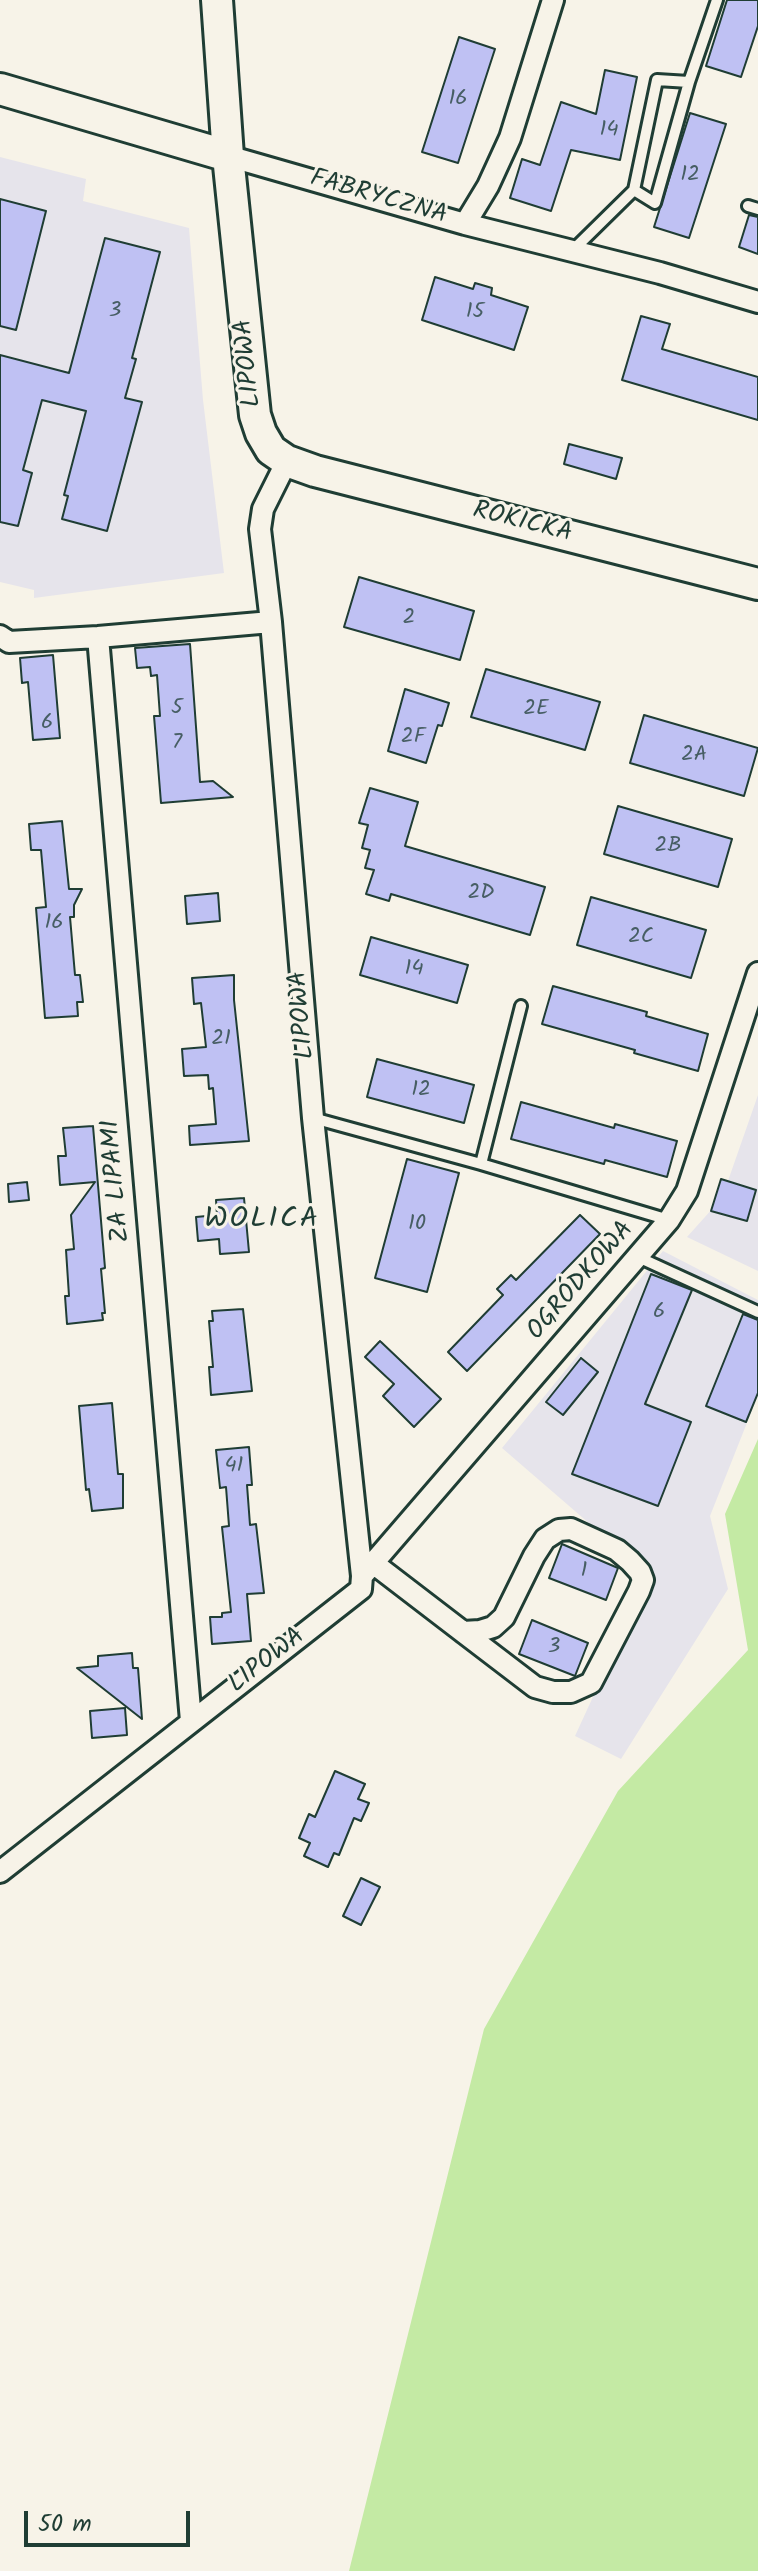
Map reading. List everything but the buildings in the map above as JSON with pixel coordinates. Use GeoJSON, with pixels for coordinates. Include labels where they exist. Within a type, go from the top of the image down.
{"type":"FeatureCollection","features":[{"type":"Feature","properties":{"kind":"main road","name":"LIPOWA"},"geometry":{"type":"LineString","coordinates":[[217,0],[228,156],[255,415],[271,450],[287,461]]}},
{"type":"Feature","properties":{"kind":"main road","name":"FABRYCZNA"},"geometry":{"type":"LineString","coordinates":[[0,89],[228,156]]}},
{"type":"Feature","properties":{"kind":"main road","name":"ROKICKA"},"geometry":{"type":"LineString","coordinates":[[287,461],[315,471],[758,584]]}},
{"type":"Feature","properties":{"kind":"street"},"geometry":{"type":"LineString","coordinates":[[465,224],[488,186],[510,138],[553,0]]}},
{"type":"Feature","properties":{"kind":"street","name":"FABRYCZNA"},"geometry":{"type":"LineString","coordinates":[[228,156],[465,224],[758,302]]}},
{"type":"Feature","properties":{"kind":"street","name":"LIPOWA"},"geometry":{"type":"LineString","coordinates":[[0,1872],[361,1589],[368,1570],[313,1118],[271,622],[260,529],[263,509],[287,461]]}},
{"type":"Feature","properties":{"kind":"street"},"geometry":{"type":"LineString","coordinates":[[0,636],[9,642],[271,622]]}},
{"type":"Feature","properties":{"kind":"street","name":"ZA LIPAMI"},"geometry":{"type":"LineString","coordinates":[[98,637],[191,1721]]}},
{"type":"Feature","properties":{"kind":"street","name":"OGRÓDKOWA"},"geometry":{"type":"LineString","coordinates":[[368,1570],[669,1220],[687,1191],[758,973]]}},
{"type":"Feature","properties":{"kind":"street"},"geometry":{"type":"LineString","coordinates":[[368,1570],[463,1632],[535,1687],[553,1692],[571,1692],[591,1683],[643,1580],[640,1572],[617,1550],[571,1529],[559,1530],[545,1539],[534,1556],[504,1617],[493,1627],[463,1632]]}},
{"type":"Feature","properties":{"kind":"lane"},"geometry":{"type":"LineString","coordinates":[[634,190],[655,203],[689,82],[717,0]]}},
{"type":"Feature","properties":{"kind":"lane"},"geometry":{"type":"LineString","coordinates":[[573,251],[634,190],[657,80],[689,82]]}},
{"type":"Feature","properties":{"kind":"lane"},"geometry":{"type":"LineString","coordinates":[[481,1164],[521,1006]]}},
{"type":"Feature","properties":{"kind":"lane"},"geometry":{"type":"LineString","coordinates":[[313,1118],[669,1220]]}},
{"type":"Feature","properties":{"kind":"lane"},"geometry":{"type":"LineString","coordinates":[[638,1257],[758,1312]]}},
{"type":"Feature","properties":{"kind":"shaded area"},"geometry":{"type":"Polygon","coordinates":[[[0,157],[86,179],[83,201],[189,228],[203,400],[224,573],[34,598],[34,590],[0,582],[0,157]]]}},
{"type":"Feature","properties":{"kind":"shaded area"},"geometry":{"type":"Polygon","coordinates":[[[758,1095],[758,1271],[687,1237],[722,1198],[758,1095]]]}},
{"type":"Feature","properties":{"kind":"shaded area"},"geometry":{"type":"Polygon","coordinates":[[[663,1251],[758,1300],[758,1395],[710,1516],[728,1589],[621,1759],[575,1736],[649,1575],[502,1448],[663,1251]]]}},
{"type":"Feature","properties":{"kind":"green space"},"geometry":{"type":"Polygon","coordinates":[[[758,1439],[758,2571],[349,2571],[484,2029],[618,1791],[748,1650],[725,1514],[758,1439]]]}},
{"type":"Feature","properties":{"kind":"district","name":"WOLICA"},"geometry":{"type":"Point","coordinates":[262,1222]}}]}
